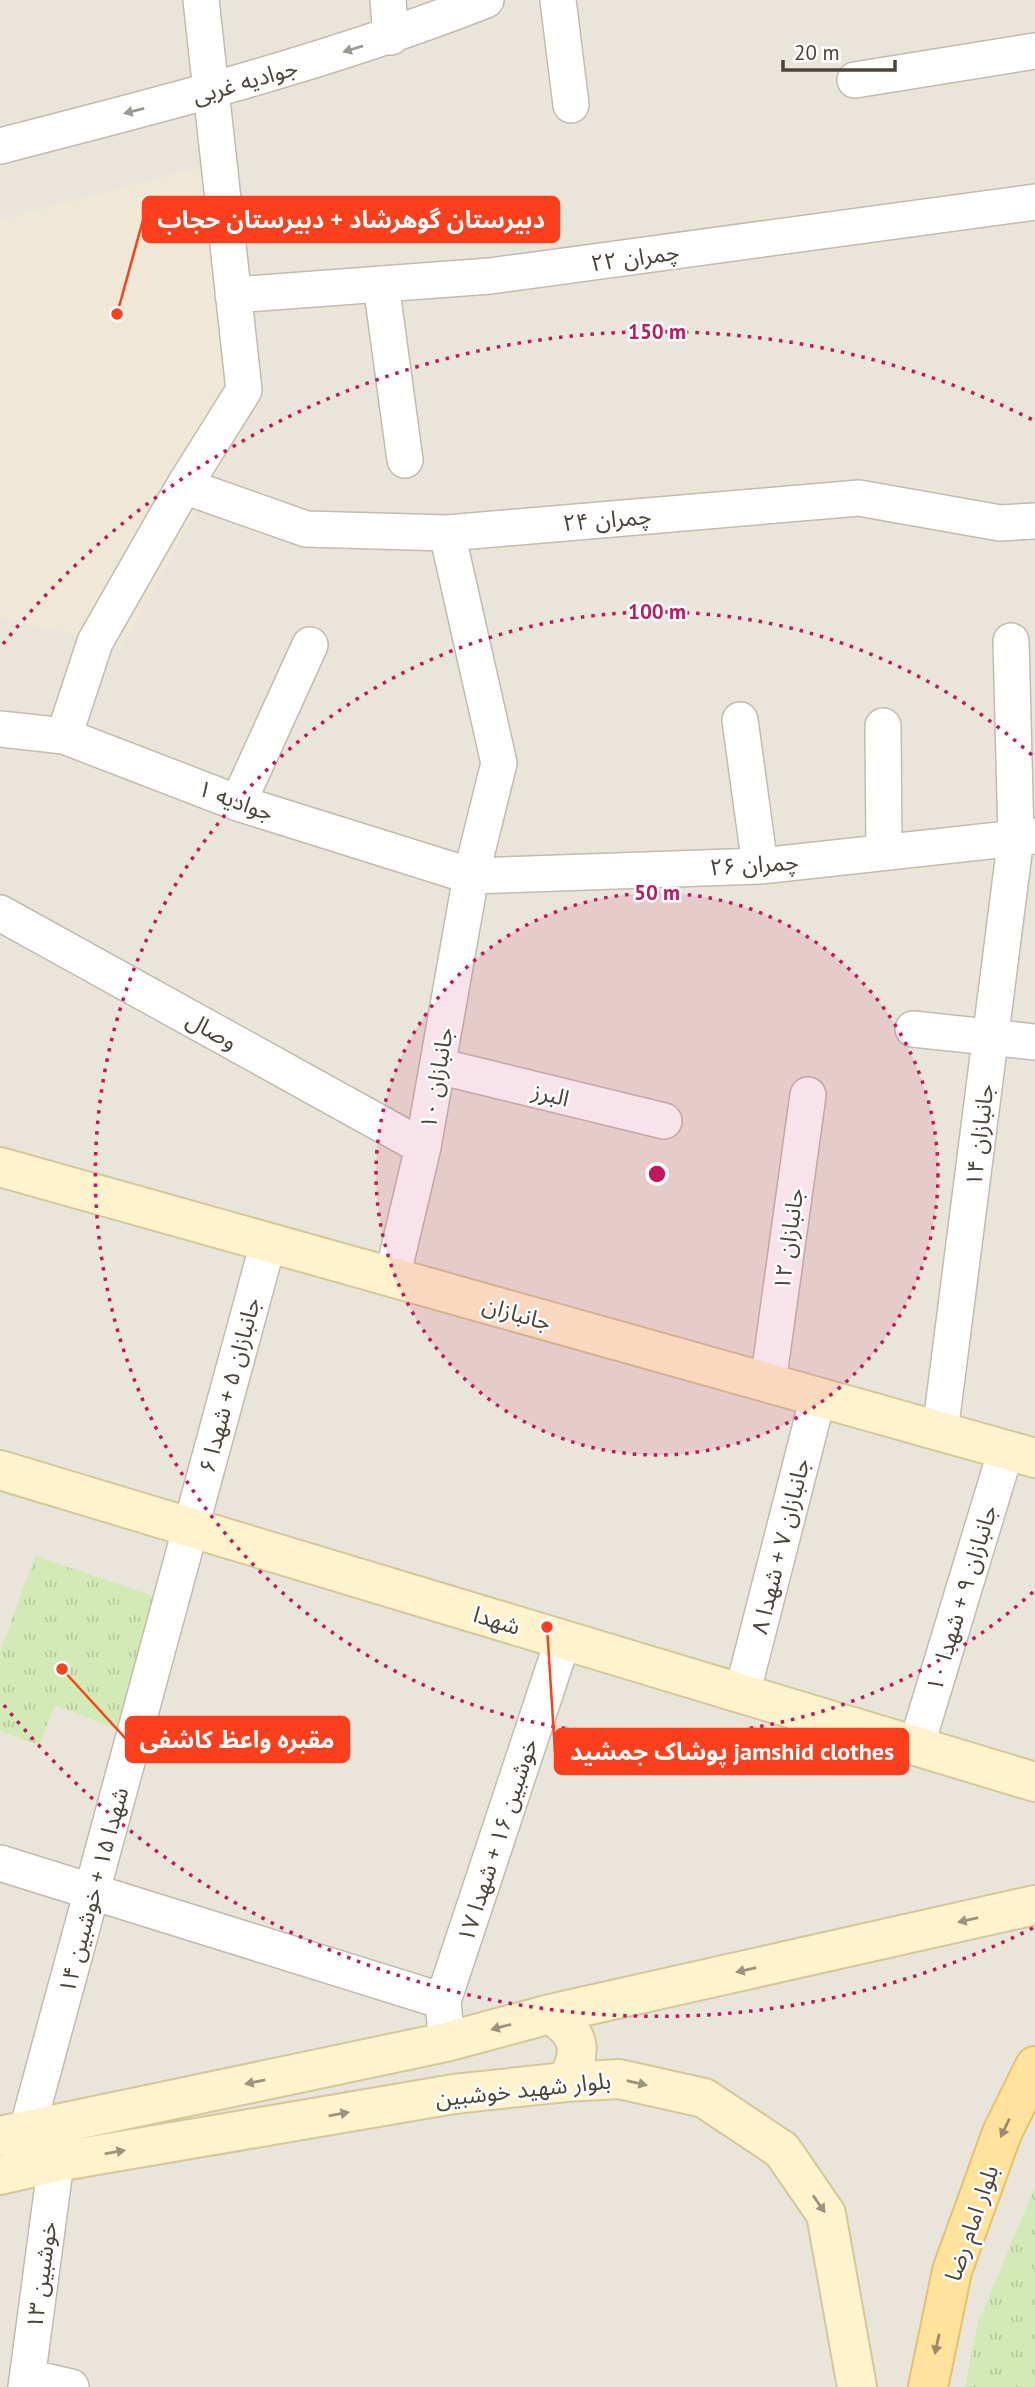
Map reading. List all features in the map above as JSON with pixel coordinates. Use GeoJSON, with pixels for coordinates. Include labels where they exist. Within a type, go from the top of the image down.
{"type":"FeatureCollection","features":[{"type":"Feature","properties":{"kind":"main road","name":"جانبازان"},"geometry":{"type":"LineString","coordinates":[[0,1167],[1020,1454]]}},
{"type":"Feature","properties":{"kind":"main road","name":"شهدا"},"geometry":{"type":"LineString","coordinates":[[0,1470],[1035,1782]]}},
{"type":"Feature","properties":{"kind":"main road"},"geometry":{"type":"LineString","coordinates":[[13,2133],[446,2042],[550,2014],[1035,1905]]}},
{"type":"Feature","properties":{"kind":"main road"},"geometry":{"type":"LineString","coordinates":[[550,2014],[567,2025],[577,2044],[576,2064],[566,2082]]}},
{"type":"Feature","properties":{"kind":"main road","name":"بلوار امام رضا"},"geometry":{"type":"LineString","coordinates":[[928,2387],[952,2271],[1002,2133],[1035,2066]]}},
{"type":"Feature","properties":{"kind":"main road","name":"بلوار شهید خوشبین"},"geometry":{"type":"LineString","coordinates":[[0,2175],[56,2162],[454,2094],[620,2079],[704,2098],[782,2150],[826,2214],[857,2387]]}},
{"type":"Feature","properties":{"kind":"street"},"geometry":{"type":"LineString","coordinates":[[64,736],[95,642],[184,486],[244,390],[201,0]]}},
{"type":"Feature","properties":{"kind":"street"},"geometry":{"type":"LineString","coordinates":[[388,0],[391,37]]}},
{"type":"Feature","properties":{"kind":"street","name":"جوادیه غربی"},"geometry":{"type":"LineString","coordinates":[[0,146],[211,92],[391,37],[486,0]]}},
{"type":"Feature","properties":{"kind":"street"},"geometry":{"type":"LineString","coordinates":[[558,0],[571,105]]}},
{"type":"Feature","properties":{"kind":"street"},"geometry":{"type":"LineString","coordinates":[[855,80],[1035,51]]}},
{"type":"Feature","properties":{"kind":"street","name":"چمران ۲۲"},"geometry":{"type":"LineString","coordinates":[[233,295],[490,276],[1035,202]]}},
{"type":"Feature","properties":{"kind":"street"},"geometry":{"type":"LineString","coordinates":[[381,284],[405,460]]}},
{"type":"Feature","properties":{"kind":"street","name":"چمران ۲۴"},"geometry":{"type":"LineString","coordinates":[[184,486],[306,528],[447,533],[859,498],[1000,523],[1035,521]]}},
{"type":"Feature","properties":{"kind":"street","name":"جانبازان ۱۰"},"geometry":{"type":"LineString","coordinates":[[392,1278],[423,1147],[471,876],[499,763],[447,533]]}},
{"type":"Feature","properties":{"kind":"street","name":"جانبازان ۱۴"},"geometry":{"type":"LineString","coordinates":[[940,1432],[991,1037],[1025,837],[1012,641]]}},
{"type":"Feature","properties":{"kind":"street"},"geometry":{"type":"LineString","coordinates":[[238,803],[310,645]]}},
{"type":"Feature","properties":{"kind":"street"},"geometry":{"type":"LineString","coordinates":[[740,720],[760,866]]}},
{"type":"Feature","properties":{"kind":"street"},"geometry":{"type":"LineString","coordinates":[[883,726],[884,852]]}},
{"type":"Feature","properties":{"kind":"street","name":"جوادیه ۱"},"geometry":{"type":"LineString","coordinates":[[0,729],[64,736],[238,803],[471,876]]}},
{"type":"Feature","properties":{"kind":"street","name":"چمران ۲۶"},"geometry":{"type":"LineString","coordinates":[[471,876],[760,866],[1025,837]]}},
{"type":"Feature","properties":{"kind":"street","name":"وصال"},"geometry":{"type":"LineString","coordinates":[[0,913],[423,1147]]}},
{"type":"Feature","properties":{"kind":"street"},"geometry":{"type":"LineString","coordinates":[[913,1029],[1035,1042]]}},
{"type":"Feature","properties":{"kind":"street","name":"البرز"},"geometry":{"type":"LineString","coordinates":[[438,1066],[664,1121]]}},
{"type":"Feature","properties":{"kind":"street","name":"جانبازان ۱۲"},"geometry":{"type":"LineString","coordinates":[[768,1383],[808,1095]]}},
{"type":"Feature","properties":{"kind":"street","name":"جانبازان ۵ + شهدا ۶"},"geometry":{"type":"LineString","coordinates":[[189,1528],[268,1242]]}},
{"type":"Feature","properties":{"kind":"street","name":"جانبازان ۷ + شهدا ۸"},"geometry":{"type":"LineString","coordinates":[[743,1694],[817,1397]]}},
{"type":"Feature","properties":{"kind":"street","name":"جانبازان ۹ + شهدا ۱۰"},"geometry":{"type":"LineString","coordinates":[[916,1747],[1020,1454]]}},
{"type":"Feature","properties":{"kind":"street","name":"شهدا ۱۵ + خوشبین ۱۴"},"geometry":{"type":"LineString","coordinates":[[13,2133],[93,1893],[189,1528]]}},
{"type":"Feature","properties":{"kind":"street","name":"خوشبین ۱۶ + شهدا ۱۷"},"geometry":{"type":"LineString","coordinates":[[446,2042],[443,2001],[563,1640]]}},
{"type":"Feature","properties":{"kind":"street"},"geometry":{"type":"LineString","coordinates":[[0,1863],[443,2001]]}},
{"type":"Feature","properties":{"kind":"street","name":"خوشبین ۱۳"},"geometry":{"type":"LineString","coordinates":[[27,2382],[56,2162]]}},
{"type":"Feature","properties":{"kind":"street"},"geometry":{"type":"LineString","coordinates":[[27,2382],[71,2387]]}},
{"type":"Feature","properties":{"kind":"shaded area"},"geometry":{"type":"Polygon","coordinates":[[[0,0],[1035,0],[1035,2387],[0,2387],[0,0]]]}},
{"type":"Feature","properties":{"kind":"shaded area"},"geometry":{"type":"Polygon","coordinates":[[[204,166],[253,408],[122,646],[0,617],[0,220],[204,166]]]}},
{"type":"Feature","properties":{"kind":"green space"},"geometry":{"type":"Polygon","coordinates":[[[35,1556],[165,1600],[119,1730],[55,1705],[39,1745],[0,1731],[0,1652],[35,1556]]]}},
{"type":"Feature","properties":{"kind":"green space"},"geometry":{"type":"Polygon","coordinates":[[[1035,2186],[1035,2387],[965,2387],[977,2326],[1035,2186]]]}},
{"type":"Feature","properties":{"kind":"place","name":"دبیرستان گوهرشاد + دبیرستان حجاب"},"geometry":{"type":"Point","coordinates":[117,314]}},
{"type":"Feature","properties":{"kind":"place","name":"پوشاک جمشید jamshid clothes"},"geometry":{"type":"Point","coordinates":[547,1627]}},
{"type":"Feature","properties":{"kind":"place","name":"مقبره واعظ کاشفی"},"geometry":{"type":"Point","coordinates":[62,1669]}}]}
